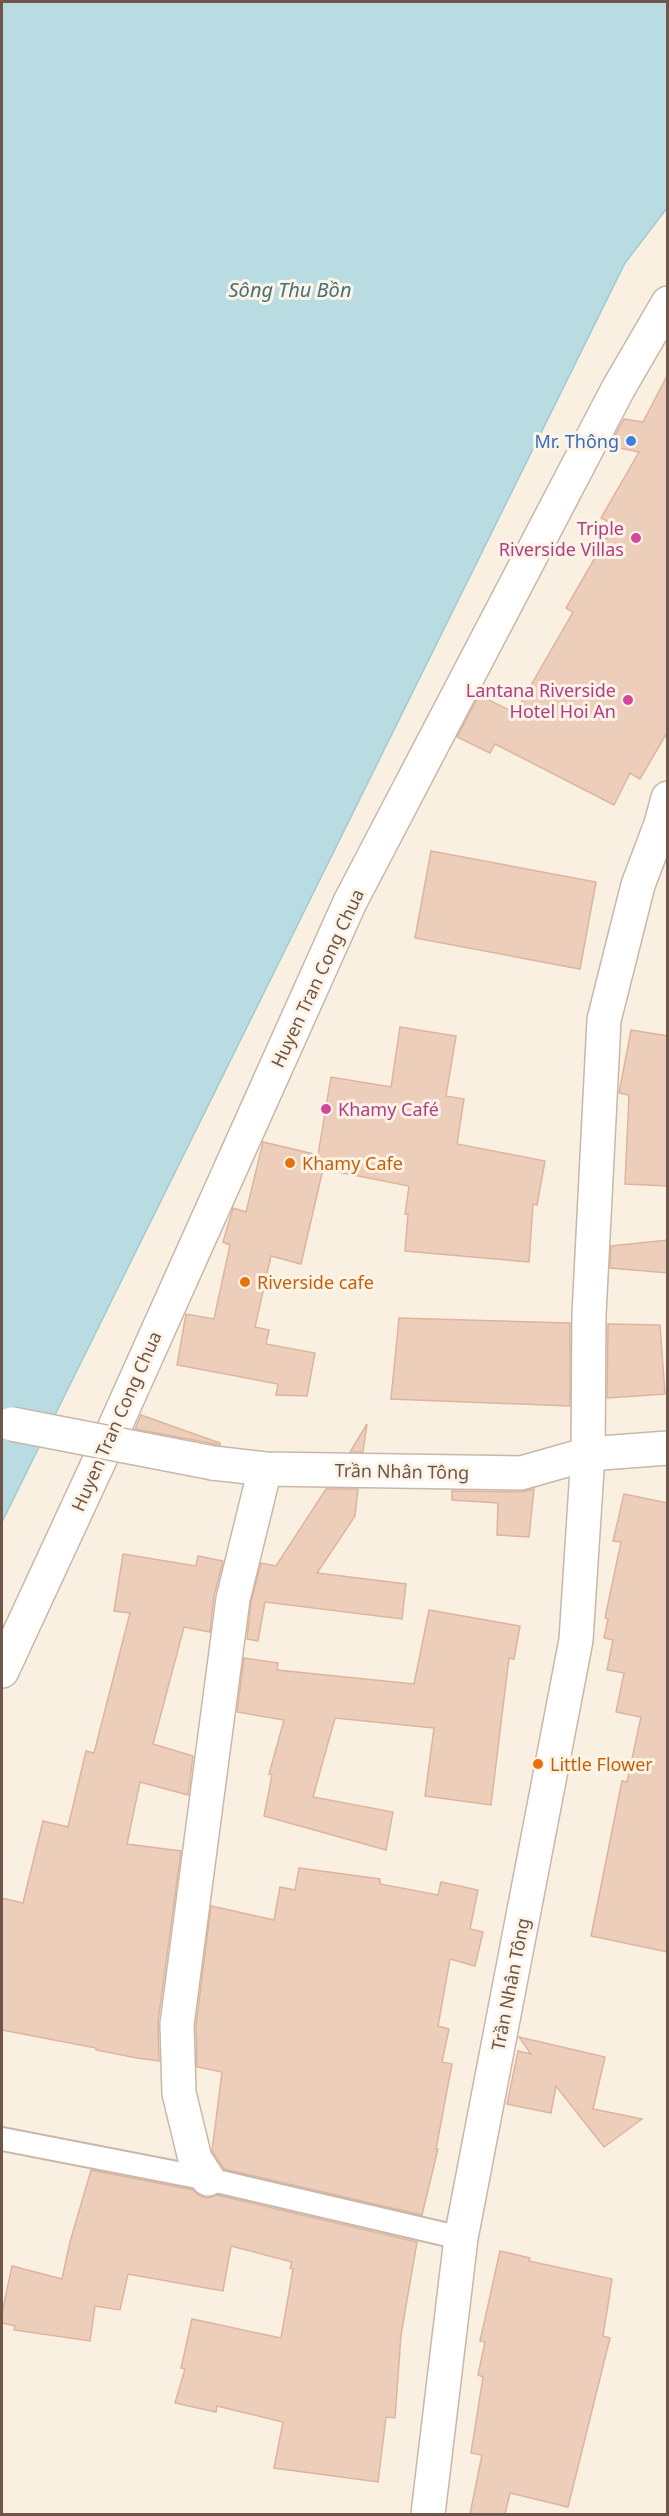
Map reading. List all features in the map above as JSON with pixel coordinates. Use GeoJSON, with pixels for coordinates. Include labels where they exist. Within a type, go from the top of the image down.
{"type":"FeatureCollection","features":[{"type":"Feature","properties":{"kind":"street","name":"Huyen Tran Cong Chua"},"geometry":{"type":"LineString","coordinates":[[2,1671],[108,1442],[350,902],[618,389],[668,303]]}},
{"type":"Feature","properties":{"kind":"street"},"geometry":{"type":"LineString","coordinates":[[588,1454],[589,1314],[604,1020],[638,885],[661,824],[668,798]]}},
{"type":"Feature","properties":{"kind":"street","name":"Trần Nhân Tông"},"geometry":{"type":"LineString","coordinates":[[2,1422],[213,1463],[265,1469],[520,1473],[588,1454],[668,1448]]}},
{"type":"Feature","properties":{"kind":"street","name":"Trần Nhân Tông"},"geometry":{"type":"LineString","coordinates":[[428,2514],[461,2238],[576,1640],[588,1454]]}},
{"type":"Feature","properties":{"kind":"street"},"geometry":{"type":"LineString","coordinates":[[208,2179],[195,2159],[178,2093],[177,2024],[233,1599],[265,1469]]}},
{"type":"Feature","properties":{"kind":"lane"},"geometry":{"type":"LineString","coordinates":[[2,2139],[208,2179],[461,2238]]}},
{"type":"Feature","properties":{"kind":"water","name":"Sông Thu Bồn"},"geometry":{"type":"Polygon","coordinates":[[[2,2],[667,2],[667,208],[625,263],[2,1522],[2,2]]]}},
{"type":"Feature","properties":{"kind":"building"},"geometry":{"type":"Polygon","coordinates":[[[668,374],[668,731],[640,779],[630,773],[614,805],[495,744],[490,753],[457,737],[479,695],[515,713],[573,612],[566,608],[614,525],[601,518],[639,452],[609,446],[624,419],[643,422],[668,374]]]}},
{"type":"Feature","properties":{"kind":"building"},"geometry":{"type":"Polygon","coordinates":[[[431,851],[596,882],[580,969],[415,938],[431,851]]]}},
{"type":"Feature","properties":{"kind":"building"},"geometry":{"type":"Polygon","coordinates":[[[400,1027],[456,1036],[446,1096],[464,1099],[457,1144],[545,1161],[537,1205],[533,1204],[529,1262],[405,1251],[408,1214],[405,1214],[409,1186],[323,1169],[301,1264],[271,1256],[255,1327],[269,1330],[266,1344],[315,1353],[307,1396],[276,1395],[278,1384],[177,1365],[186,1314],[214,1319],[230,1245],[223,1242],[233,1208],[246,1212],[263,1142],[318,1155],[331,1077],[391,1087],[400,1027]]]}},
{"type":"Feature","properties":{"kind":"building"},"geometry":{"type":"Polygon","coordinates":[[[631,1030],[668,1036],[668,1186],[625,1184],[629,1095],[619,1093],[631,1030]]]}},
{"type":"Feature","properties":{"kind":"building"},"geometry":{"type":"Polygon","coordinates":[[[668,1240],[668,1273],[610,1268],[611,1246],[668,1240]]]}},
{"type":"Feature","properties":{"kind":"building"},"geometry":{"type":"Polygon","coordinates":[[[399,1318],[570,1323],[570,1406],[391,1399],[399,1318]]]}},
{"type":"Feature","properties":{"kind":"building"},"geometry":{"type":"Polygon","coordinates":[[[608,1324],[660,1325],[665,1394],[607,1398],[608,1324]]]}},
{"type":"Feature","properties":{"kind":"building"},"geometry":{"type":"Polygon","coordinates":[[[141,1415],[220,1443],[220,1445],[135,1429],[141,1415]]]}},
{"type":"Feature","properties":{"kind":"building"},"geometry":{"type":"Polygon","coordinates":[[[367,1424],[363,1452],[350,1452],[367,1424]]]}},
{"type":"Feature","properties":{"kind":"building"},"geometry":{"type":"Polygon","coordinates":[[[326,1489],[358,1489],[355,1516],[317,1573],[406,1584],[402,1619],[265,1602],[258,1641],[247,1639],[251,1602],[261,1563],[276,1566],[326,1489]]]}},
{"type":"Feature","properties":{"kind":"building"},"geometry":{"type":"Polygon","coordinates":[[[534,1489],[529,1537],[497,1535],[498,1503],[452,1500],[452,1491],[521,1492],[534,1489]]]}},
{"type":"Feature","properties":{"kind":"building"},"geometry":{"type":"Polygon","coordinates":[[[624,1494],[668,1503],[668,1952],[591,1936],[622,1781],[627,1782],[641,1717],[616,1712],[624,1673],[607,1670],[613,1640],[604,1638],[608,1619],[605,1618],[621,1542],[613,1541],[624,1494]]]}},
{"type":"Feature","properties":{"kind":"building"},"geometry":{"type":"Polygon","coordinates":[[[123,1554],[196,1566],[198,1556],[223,1561],[214,1596],[210,1632],[184,1627],[153,1744],[193,1756],[188,1795],[140,1782],[127,1844],[181,1851],[158,2022],[159,2061],[2,2030],[2,1898],[23,1903],[43,1821],[68,1827],[86,1751],[94,1753],[130,1613],[114,1611],[123,1554]]]}},
{"type":"Feature","properties":{"kind":"building"},"geometry":{"type":"Polygon","coordinates":[[[429,1610],[520,1626],[514,1659],[509,1658],[491,1805],[425,1796],[434,1728],[335,1718],[313,1797],[393,1812],[386,1850],[264,1816],[272,1775],[269,1774],[284,1720],[237,1712],[244,1658],[278,1663],[277,1670],[414,1684],[429,1610]]]}},
{"type":"Feature","properties":{"kind":"building"},"geometry":{"type":"Polygon","coordinates":[[[299,1868],[380,1879],[380,1884],[438,1895],[441,1882],[478,1890],[470,1929],[483,1932],[475,1966],[450,1959],[438,2026],[449,2029],[442,2062],[452,2064],[436,2149],[438,2149],[422,2215],[224,2169],[212,2151],[222,2072],[197,2067],[196,2025],[211,1906],[274,1920],[280,1887],[295,1890],[299,1868]]]}},
{"type":"Feature","properties":{"kind":"building"},"geometry":{"type":"Polygon","coordinates":[[[519,2037],[605,2057],[593,2109],[642,2119],[604,2147],[556,2086],[551,2113],[507,2104],[518,2051],[531,2054],[519,2037]]]}},
{"type":"Feature","properties":{"kind":"building"},"geometry":{"type":"Polygon","coordinates":[[[91,2170],[193,2190],[200,2196],[208,2198],[217,2195],[417,2242],[401,2335],[395,2418],[386,2417],[378,2482],[274,2468],[283,2422],[217,2406],[216,2412],[175,2403],[185,2369],[181,2368],[192,2319],[281,2338],[293,2269],[290,2268],[292,2262],[231,2246],[223,2291],[128,2274],[120,2310],[95,2306],[90,2341],[14,2330],[15,2326],[2,2323],[12,2266],[62,2279],[91,2170]]]}},
{"type":"Feature","properties":{"kind":"building"},"geometry":{"type":"Polygon","coordinates":[[[500,2251],[530,2258],[529,2261],[612,2279],[603,2336],[610,2338],[568,2507],[510,2493],[505,2514],[470,2514],[482,2455],[471,2453],[483,2377],[478,2375],[485,2342],[480,2341],[500,2251]]]}},
{"type":"Feature","properties":{"kind":"place","name":"Mr. Thông"},"geometry":{"type":"Point","coordinates":[631,441]}},
{"type":"Feature","properties":{"kind":"place","name":"Triple Riverside Villas"},"geometry":{"type":"Point","coordinates":[636,538]}},
{"type":"Feature","properties":{"kind":"place","name":"Lantana Riverside Hotel Hoi An"},"geometry":{"type":"Point","coordinates":[628,700]}},
{"type":"Feature","properties":{"kind":"place","name":"Khamy Café"},"geometry":{"type":"Point","coordinates":[326,1109]}},
{"type":"Feature","properties":{"kind":"place","name":"Khamy Cafe"},"geometry":{"type":"Point","coordinates":[290,1163]}},
{"type":"Feature","properties":{"kind":"place","name":"Riverside cafe"},"geometry":{"type":"Point","coordinates":[245,1282]}},
{"type":"Feature","properties":{"kind":"place","name":"Little Flower"},"geometry":{"type":"Point","coordinates":[538,1764]}}]}
